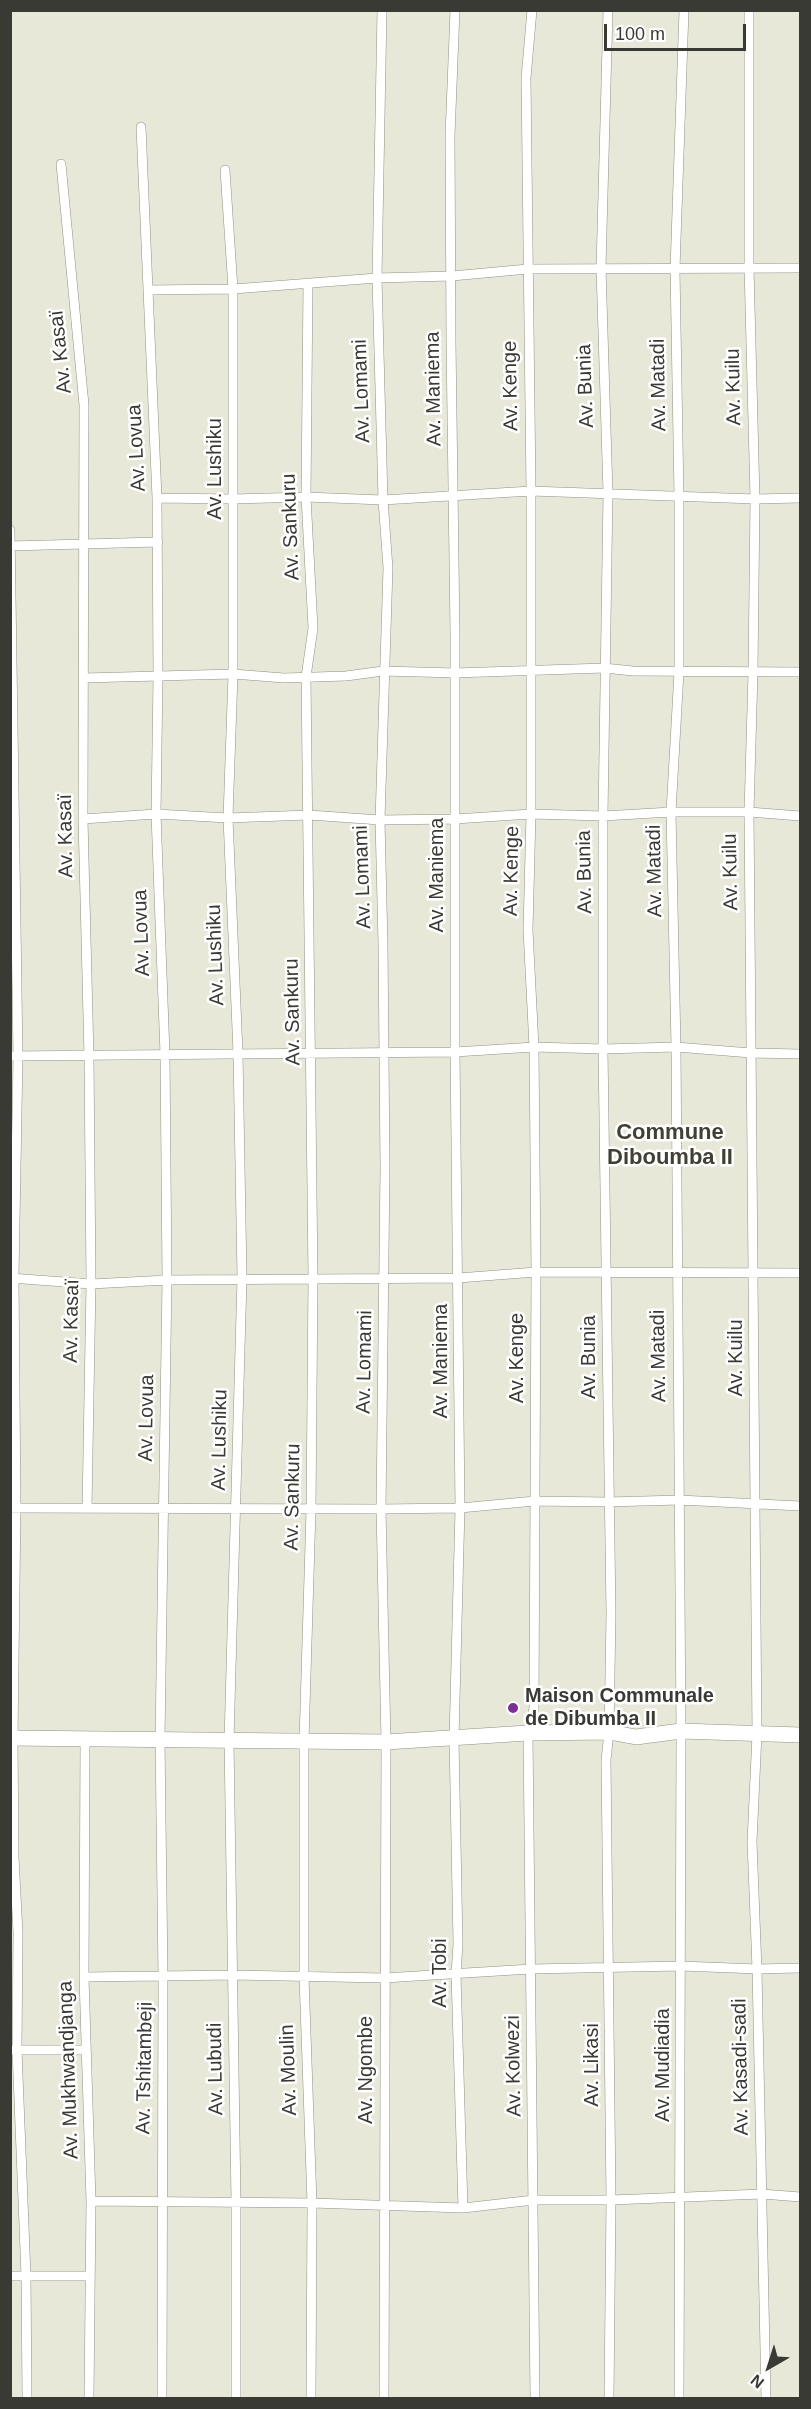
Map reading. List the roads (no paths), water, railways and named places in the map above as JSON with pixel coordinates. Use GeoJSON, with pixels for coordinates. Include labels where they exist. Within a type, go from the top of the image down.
{"type":"FeatureCollection","features":[{"type":"Feature","properties":{"kind":"highway"},"geometry":{"type":"LineString","coordinates":[[12,1738],[386,1742],[528,1733],[609,1732],[636,1737],[681,1731],[801,1735]]}},
{"type":"Feature","properties":{"kind":"street","name":"Av. Lomami"},"geometry":{"type":"LineString","coordinates":[[382,10],[377,278],[387,568],[380,820],[385,1279],[381,1509],[386,1742]]}},
{"type":"Feature","properties":{"kind":"street","name":"Av. Maniema"},"geometry":{"type":"LineString","coordinates":[[454,1739],[460,1508],[450,136],[455,10]]}},
{"type":"Feature","properties":{"kind":"street","name":"Av. Kenge"},"geometry":{"type":"LineString","coordinates":[[528,1733],[534,1708],[536,1272],[534,1047],[528,930],[531,814],[531,491],[526,78],[532,10]]}},
{"type":"Feature","properties":{"kind":"street","name":"Av. Bunia"},"geometry":{"type":"LineString","coordinates":[[608,10],[601,268],[608,493],[604,668],[603,1049],[611,1614],[609,1732]]}},
{"type":"Feature","properties":{"kind":"street","name":"Av. Matadi"},"geometry":{"type":"LineString","coordinates":[[681,1731],[676,1047],[671,812],[679,672],[675,269],[684,10]]}},
{"type":"Feature","properties":{"kind":"street","name":"Av. Kuilu"},"geometry":{"type":"LineString","coordinates":[[749,10],[748,267],[754,499],[749,812],[758,1734]]}},
{"type":"Feature","properties":{"kind":"street","name":"Av. Lovua"},"geometry":{"type":"LineString","coordinates":[[141,127],[157,498],[156,814],[165,1054],[167,1280],[160,1739]]}},
{"type":"Feature","properties":{"kind":"street","name":"Av. Kasaï"},"geometry":{"type":"LineString","coordinates":[[61,164],[84,405],[83,819],[89,1057],[91,1284],[87,1508]]}},
{"type":"Feature","properties":{"kind":"street","name":"Av. Lushiku"},"geometry":{"type":"LineString","coordinates":[[225,170],[233,289],[233,674],[228,818],[238,1053],[242,1278],[229,1740]]}},
{"type":"Feature","properties":{"kind":"street"},"geometry":{"type":"LineString","coordinates":[[148,290],[233,289],[377,278],[452,276],[528,269],[801,268]]}},
{"type":"Feature","properties":{"kind":"street","name":"Av. Sankuru"},"geometry":{"type":"LineString","coordinates":[[304,1741],[311,1510],[313,1278],[306,676],[313,628],[306,497],[308,283]]}},
{"type":"Feature","properties":{"kind":"street"},"geometry":{"type":"LineString","coordinates":[[157,498],[306,497],[383,500],[531,491],[754,499],[801,498]]}},
{"type":"Feature","properties":{"kind":"street"},"geometry":{"type":"LineString","coordinates":[[10,530],[14,1056],[12,1738],[18,1933],[14,2050],[26,2276],[27,2398]]}},
{"type":"Feature","properties":{"kind":"street"},"geometry":{"type":"LineString","coordinates":[[11,546],[158,542]]}},
{"type":"Feature","properties":{"kind":"street"},"geometry":{"type":"LineString","coordinates":[[84,678],[233,674],[284,678],[346,676],[383,671],[455,673],[604,668],[679,672],[801,672]]}},
{"type":"Feature","properties":{"kind":"street"},"geometry":{"type":"LineString","coordinates":[[83,819],[156,814],[228,818],[309,815],[380,820],[455,819],[531,814],[603,816],[671,812],[749,812],[801,816]]}},
{"type":"Feature","properties":{"kind":"street"},"geometry":{"type":"LineString","coordinates":[[14,1056],[455,1052],[534,1047],[603,1049],[676,1047],[801,1054]]}},
{"type":"Feature","properties":{"kind":"street"},"geometry":{"type":"LineString","coordinates":[[12,1277],[91,1284],[242,1278],[458,1278],[536,1272],[801,1273]]}},
{"type":"Feature","properties":{"kind":"street"},"geometry":{"type":"LineString","coordinates":[[13,1508],[311,1510],[460,1508],[535,1501],[679,1500],[801,1506]]}},
{"type":"Feature","properties":{"kind":"street","name":"Av. Mudiadia"},"geometry":{"type":"LineString","coordinates":[[679,2398],[681,1731]]}},
{"type":"Feature","properties":{"kind":"street","name":"Av. Likasi"},"geometry":{"type":"LineString","coordinates":[[609,1732],[606,1760],[610,1968],[609,2398]]}},
{"type":"Feature","properties":{"kind":"street","name":"Av. Kolwezi"},"geometry":{"type":"LineString","coordinates":[[528,1733],[536,2398]]}},
{"type":"Feature","properties":{"kind":"street","name":"Av. Kasadi-sadi"},"geometry":{"type":"LineString","coordinates":[[758,1734],[752,1842],[757,1969],[766,2398]]}},
{"type":"Feature","properties":{"kind":"street","name":"Av. Tshitambeji"},"geometry":{"type":"LineString","coordinates":[[160,1739],[164,1977],[161,2202],[162,2398]]}},
{"type":"Feature","properties":{"kind":"street","name":"Av. Tobi"},"geometry":{"type":"LineString","coordinates":[[454,1739],[458,1944],[456,1974],[463,2208]]}},
{"type":"Feature","properties":{"kind":"street","name":"Av. Mukhwandjanga"},"geometry":{"type":"LineString","coordinates":[[85,1740],[84,1977],[91,2201],[89,2398]]}},
{"type":"Feature","properties":{"kind":"street","name":"Av. Lubudi"},"geometry":{"type":"LineString","coordinates":[[229,1740],[236,2202],[236,2398]]}},
{"type":"Feature","properties":{"kind":"street","name":"Av. Moulin"},"geometry":{"type":"LineString","coordinates":[[304,1741],[304,1977],[312,2203],[311,2398]]}},
{"type":"Feature","properties":{"kind":"street","name":"Av. Ngombe"},"geometry":{"type":"LineString","coordinates":[[384,2398],[386,1742]]}},
{"type":"Feature","properties":{"kind":"street"},"geometry":{"type":"LineString","coordinates":[[84,1977],[233,1975],[384,1978],[531,1969],[681,1966],[801,1968]]}},
{"type":"Feature","properties":{"kind":"street"},"geometry":{"type":"LineString","coordinates":[[14,2050],[85,2050]]}},
{"type":"Feature","properties":{"kind":"street"},"geometry":{"type":"LineString","coordinates":[[91,2201],[312,2203],[463,2208],[534,2200],[611,2200],[762,2194],[801,2197]]}},
{"type":"Feature","properties":{"kind":"street"},"geometry":{"type":"LineString","coordinates":[[10,2276],[89,2276]]}},
{"type":"Feature","properties":{"kind":"place","name":"Maison Communale de Dibumba II"},"geometry":{"type":"Point","coordinates":[513,1708]}},
{"type":"Feature","properties":{"kind":"district","name":"Commune Diboumba II"},"geometry":{"type":"Point","coordinates":[670,1146]}}]}
